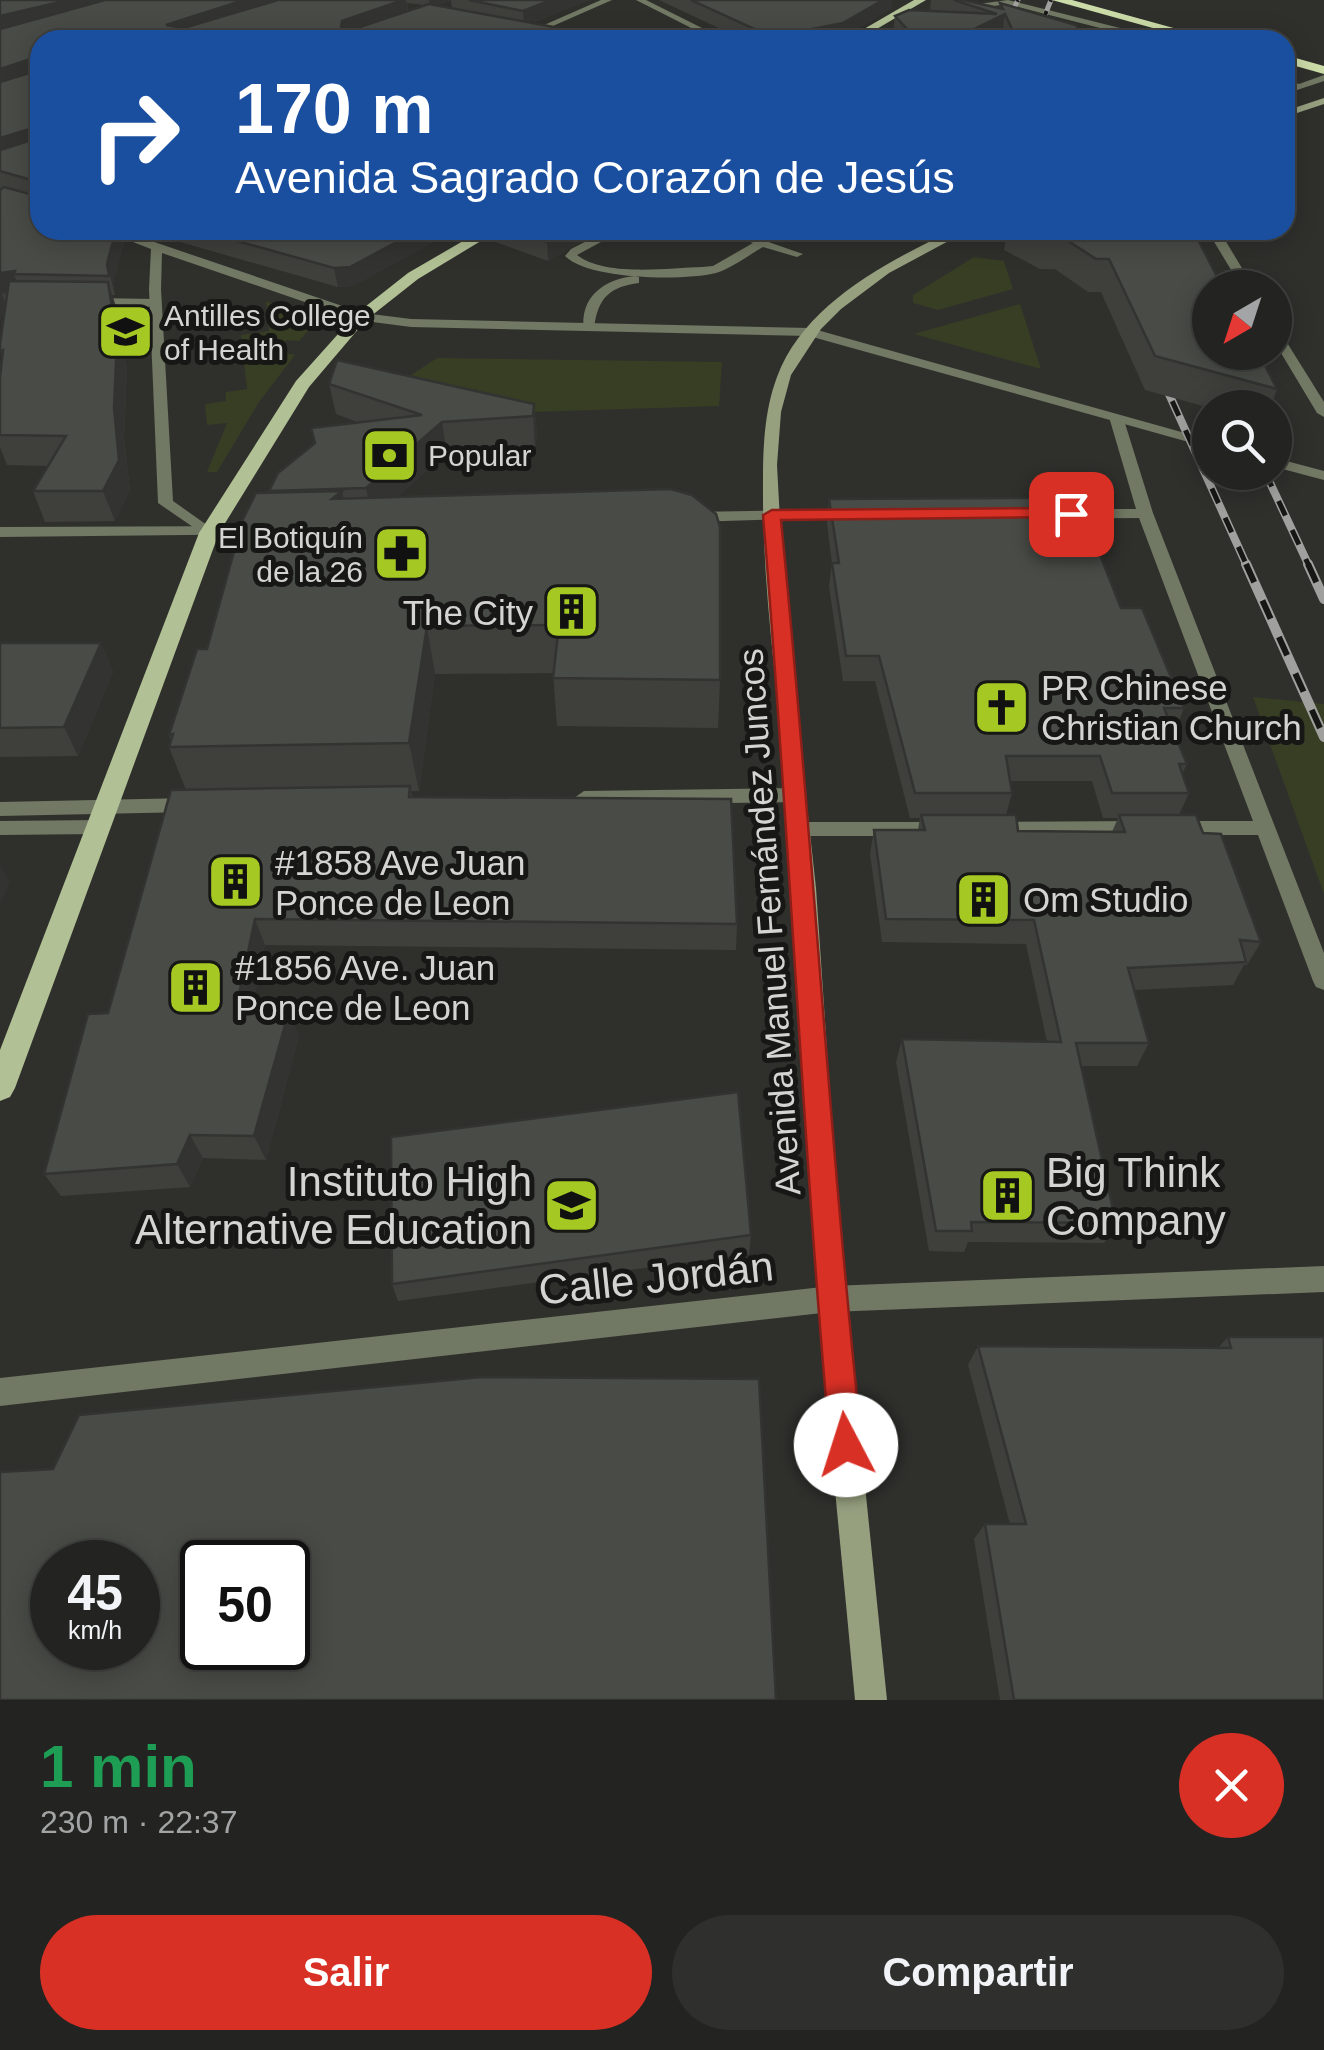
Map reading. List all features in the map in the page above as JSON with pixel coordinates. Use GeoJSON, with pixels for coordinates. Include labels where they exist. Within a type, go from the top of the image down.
{"type":"FeatureCollection","features":[{"type":"Feature","properties":{"kind":"highway"},"geometry":{"type":"LineString","coordinates":[[1058,0],[1173,30]]}},
{"type":"Feature","properties":{"kind":"highway"},"geometry":{"type":"LineString","coordinates":[[1295,62],[1324,70]]}},
{"type":"Feature","properties":{"kind":"main road"},"geometry":{"type":"LineString","coordinates":[[868,30],[921,0]]}},
{"type":"Feature","properties":{"kind":"main road"},"geometry":{"type":"LineString","coordinates":[[1295,111],[1324,101]]}},
{"type":"Feature","properties":{"kind":"main road"},"geometry":{"type":"LineString","coordinates":[[0,1088],[209,533],[302,384],[361,317],[413,276],[475,240]]}},
{"type":"Feature","properties":{"kind":"main road","name":"Avenida Manuel Fernández Juncos"},"geometry":{"type":"LineString","coordinates":[[871,1700],[832,1299],[800,829],[772,515],[772,439],[782,378],[810,332],[869,279],[944,240]]}},
{"type":"Feature","properties":{"kind":"street"},"geometry":{"type":"LineString","coordinates":[[538,30],[608,0]]}},
{"type":"Feature","properties":{"kind":"street"},"geometry":{"type":"LineString","coordinates":[[640,0],[702,30]]}},
{"type":"Feature","properties":{"kind":"street"},"geometry":{"type":"LineString","coordinates":[[901,29],[960,0]]}},
{"type":"Feature","properties":{"kind":"street"},"geometry":{"type":"LineString","coordinates":[[628,2],[674,30]]}},
{"type":"Feature","properties":{"kind":"street"},"geometry":{"type":"LineString","coordinates":[[960,20],[981,6],[1006,2],[1118,30]]}},
{"type":"Feature","properties":{"kind":"street"},"geometry":{"type":"LineString","coordinates":[[926,16],[978,22]]}},
{"type":"Feature","properties":{"kind":"street"},"geometry":{"type":"LineString","coordinates":[[901,29],[934,30]]}},
{"type":"Feature","properties":{"kind":"street"},"geometry":{"type":"LineString","coordinates":[[1295,88],[1324,78]]}},
{"type":"Feature","properties":{"kind":"street"},"geometry":{"type":"LineString","coordinates":[[1295,86],[1299,87]]}},
{"type":"Feature","properties":{"kind":"street"},"geometry":{"type":"LineString","coordinates":[[137,240],[361,317],[411,323],[810,332],[1192,439]]}},
{"type":"Feature","properties":{"kind":"street"},"geometry":{"type":"LineString","coordinates":[[598,240],[571,256],[578,265],[595,270],[702,271],[716,268],[762,242]]}},
{"type":"Feature","properties":{"kind":"street"},"geometry":{"type":"LineString","coordinates":[[756,240],[797,254]]}},
{"type":"Feature","properties":{"kind":"street"},"geometry":{"type":"LineString","coordinates":[[1220,240],[1237,270]]}},
{"type":"Feature","properties":{"kind":"street"},"geometry":{"type":"LineString","coordinates":[[157,247],[166,503],[209,533]]}},
{"type":"Feature","properties":{"kind":"street"},"geometry":{"type":"LineString","coordinates":[[588,328],[592,301],[602,290],[617,282],[639,280]]}},
{"type":"Feature","properties":{"kind":"street"},"geometry":{"type":"LineString","coordinates":[[70,301],[156,303]]}},
{"type":"Feature","properties":{"kind":"street"},"geometry":{"type":"LineString","coordinates":[[1292,361],[1324,413]]}},
{"type":"Feature","properties":{"kind":"street"},"geometry":{"type":"LineString","coordinates":[[1116,417],[1145,513],[1324,982]]}},
{"type":"Feature","properties":{"kind":"street"},"geometry":{"type":"LineString","coordinates":[[1292,467],[1324,476]]}},
{"type":"Feature","properties":{"kind":"street"},"geometry":{"type":"LineString","coordinates":[[1008,514],[1145,513]]}},
{"type":"Feature","properties":{"kind":"street"},"geometry":{"type":"LineString","coordinates":[[674,518],[870,514]]}},
{"type":"Feature","properties":{"kind":"street"},"geometry":{"type":"LineString","coordinates":[[0,532],[282,530]]}},
{"type":"Feature","properties":{"kind":"street"},"geometry":{"type":"LineString","coordinates":[[559,799],[797,795]]}},
{"type":"Feature","properties":{"kind":"street"},"geometry":{"type":"LineString","coordinates":[[0,828],[203,805]]}},
{"type":"Feature","properties":{"kind":"street"},"geometry":{"type":"LineString","coordinates":[[0,809],[102,818]]}},
{"type":"Feature","properties":{"kind":"street"},"geometry":{"type":"LineString","coordinates":[[800,829],[1267,828]]}},
{"type":"Feature","properties":{"kind":"street","name":"Calle Jordán"},"geometry":{"type":"LineString","coordinates":[[0,1392],[832,1299],[1324,1279]]}},
{"type":"Feature","properties":{"kind":"green space"},"geometry":{"type":"Polygon","coordinates":[[[974,257],[1004,261],[1013,289],[938,310],[913,303],[913,295],[974,257]]]}},
{"type":"Feature","properties":{"kind":"green space"},"geometry":{"type":"Polygon","coordinates":[[[266,301],[300,314],[311,328],[299,341],[287,340],[277,351],[295,355],[259,402],[217,472],[207,472],[227,423],[207,425],[205,404],[226,401],[226,392],[247,389],[241,335],[269,331],[266,301]]]}},
{"type":"Feature","properties":{"kind":"green space"},"geometry":{"type":"Polygon","coordinates":[[[1020,304],[1041,369],[914,334],[1020,304]]]}},
{"type":"Feature","properties":{"kind":"green space"},"geometry":{"type":"Polygon","coordinates":[[[437,358],[722,362],[719,406],[467,414],[381,395],[437,358]]]}},
{"type":"Feature","properties":{"kind":"green space"},"geometry":{"type":"Polygon","coordinates":[[[1253,697],[1324,704],[1324,894],[1253,697]]]}},
{"type":"Feature","properties":{"kind":"building"},"geometry":{"type":"Polygon","coordinates":[[[0,0],[68,0],[0,16],[0,0]]]}},
{"type":"Feature","properties":{"kind":"building"},"geometry":{"type":"Polygon","coordinates":[[[105,0],[244,0],[166,25],[184,28],[278,0],[403,0],[342,21],[341,27],[357,28],[429,4],[567,30],[30,30],[30,59],[0,69],[0,29],[105,0]]]}},
{"type":"Feature","properties":{"kind":"building"},"geometry":{"type":"Polygon","coordinates":[[[469,0],[551,0],[523,11],[469,0]]]}},
{"type":"Feature","properties":{"kind":"building"},"geometry":{"type":"Polygon","coordinates":[[[691,0],[883,0],[843,23],[808,30],[757,30],[691,0]]]}},
{"type":"Feature","properties":{"kind":"building"},"geometry":{"type":"Polygon","coordinates":[[[954,0],[1003,9],[1000,3],[1076,25],[1079,30],[1012,30],[1005,14],[972,30],[908,30],[895,16],[909,10],[997,14],[954,0]]]}},
{"type":"Feature","properties":{"kind":"building"},"geometry":{"type":"Polygon","coordinates":[[[30,73],[30,129],[0,138],[0,82],[30,73]]]}},
{"type":"Feature","properties":{"kind":"building"},"geometry":{"type":"Polygon","coordinates":[[[30,141],[30,180],[0,171],[0,150],[30,141]]]}},
{"type":"Feature","properties":{"kind":"building"},"geometry":{"type":"Polygon","coordinates":[[[4,187],[30,194],[30,240],[113,240],[107,264],[109,276],[0,273],[0,190],[4,187]]]}},
{"type":"Feature","properties":{"kind":"building"},"geometry":{"type":"Polygon","coordinates":[[[234,240],[400,240],[350,267],[334,268],[234,240]]]}},
{"type":"Feature","properties":{"kind":"building"},"geometry":{"type":"Polygon","coordinates":[[[1067,240],[1198,240],[1214,270],[1192,270],[1192,366],[1155,356],[1109,259],[1096,259],[1067,240]]]}},
{"type":"Feature","properties":{"kind":"building"},"geometry":{"type":"Polygon","coordinates":[[[9,281],[108,282],[117,340],[114,408],[119,460],[103,491],[33,491],[66,436],[0,435],[0,344],[9,281]]]}},
{"type":"Feature","properties":{"kind":"building"},"geometry":{"type":"Polygon","coordinates":[[[337,360],[534,404],[533,416],[442,422],[366,488],[269,491],[278,473],[315,443],[311,428],[422,415],[329,384],[337,360]]]}},
{"type":"Feature","properties":{"kind":"building"},"geometry":{"type":"Polygon","coordinates":[[[1207,370],[1267,370],[1277,389],[1207,370]]]}},
{"type":"Feature","properties":{"kind":"building"},"geometry":{"type":"Polygon","coordinates":[[[671,489],[692,495],[716,514],[720,527],[720,680],[553,678],[559,625],[427,626],[409,743],[169,747],[173,734],[169,735],[197,649],[207,649],[243,519],[256,493],[342,491],[332,499],[671,489]]]}},
{"type":"Feature","properties":{"kind":"building"},"geometry":{"type":"Polygon","coordinates":[[[1035,498],[1056,555],[1100,555],[1121,608],[1142,608],[1184,708],[1164,708],[1187,764],[1179,764],[1189,793],[1112,793],[1100,756],[1006,756],[1012,793],[915,793],[879,656],[846,656],[832,563],[839,563],[829,499],[1035,498]]]}},
{"type":"Feature","properties":{"kind":"building"},"geometry":{"type":"Polygon","coordinates":[[[0,643],[101,643],[64,727],[0,728],[0,643]]]}},
{"type":"Feature","properties":{"kind":"building"},"geometry":{"type":"Polygon","coordinates":[[[410,786],[409,797],[731,799],[737,924],[255,919],[235,1013],[289,1011],[254,1136],[190,1135],[177,1164],[44,1174],[88,1014],[108,1013],[171,790],[410,786]]]}},
{"type":"Feature","properties":{"kind":"building"},"geometry":{"type":"Polygon","coordinates":[[[921,815],[1016,815],[1018,831],[1125,832],[1119,815],[1196,815],[1203,833],[1221,834],[1261,942],[1240,940],[1246,962],[1128,968],[1149,1043],[1076,1043],[1116,1223],[971,1222],[972,1231],[936,1231],[902,1039],[1061,1042],[1034,920],[886,919],[874,830],[925,830],[921,815]]]}},
{"type":"Feature","properties":{"kind":"building","name":"Instituto High Alternative Education"},"geometry":{"type":"Polygon","coordinates":[[[738,1092],[751,1235],[392,1284],[391,1137],[738,1092]]]}},
{"type":"Feature","properties":{"kind":"building"},"geometry":{"type":"Polygon","coordinates":[[[1228,1337],[1324,1337],[1324,1700],[1014,1700],[985,1524],[1026,1524],[978,1346],[1231,1348],[1228,1337]]]}},
{"type":"Feature","properties":{"kind":"building"},"geometry":{"type":"Polygon","coordinates":[[[482,1377],[759,1379],[776,1700],[0,1700],[0,1472],[53,1469],[79,1415],[482,1377]]]}},
{"type":"Feature","properties":{"kind":"railway"},"geometry":{"type":"LineString","coordinates":[[1011,30],[1010,16],[1018,0]]}},
{"type":"Feature","properties":{"kind":"railway"},"geometry":{"type":"LineString","coordinates":[[1044,30],[1043,20],[1051,0]]}},
{"type":"Feature","properties":{"kind":"railway"},"geometry":{"type":"LineString","coordinates":[[1159,372],[1247,566]]}},
{"type":"Feature","properties":{"kind":"railway"},"geometry":{"type":"LineString","coordinates":[[1273,490],[1309,566]]}},
{"type":"Feature","properties":{"kind":"railway"},"geometry":{"type":"LineString","coordinates":[[1246,564],[1324,737]]}},
{"type":"Feature","properties":{"kind":"railway"},"geometry":{"type":"LineString","coordinates":[[1308,564],[1324,599]]}},
{"type":"Feature","properties":{"kind":"place","name":"Antilles College of Health"},"geometry":{"type":"Point","coordinates":[125,332]}},
{"type":"Feature","properties":{"kind":"place","name":"Popular"},"geometry":{"type":"Point","coordinates":[389,455]}},
{"type":"Feature","properties":{"kind":"place","name":"El Botiquín de la 26"},"geometry":{"type":"Point","coordinates":[402,554]}},
{"type":"Feature","properties":{"kind":"place","name":"The City"},"geometry":{"type":"Point","coordinates":[572,612]}},
{"type":"Feature","properties":{"kind":"place","name":"PR Chinese Christian Church"},"geometry":{"type":"Point","coordinates":[1002,707]}},
{"type":"Feature","properties":{"kind":"place","name":"#1858 Ave Juan Ponce de Leon"},"geometry":{"type":"Point","coordinates":[236,882]}},
{"type":"Feature","properties":{"kind":"place","name":"Om Studio"},"geometry":{"type":"Point","coordinates":[984,899]}},
{"type":"Feature","properties":{"kind":"place","name":"#1856 Ave. Juan Ponce de Leon"},"geometry":{"type":"Point","coordinates":[196,987]}},
{"type":"Feature","properties":{"kind":"place","name":"Big Think Company"},"geometry":{"type":"Point","coordinates":[1007,1196]}},
{"type":"Feature","properties":{"kind":"place","name":"Instituto High Alternative Education"},"geometry":{"type":"Point","coordinates":[571,1205]}},
{"type":"Feature","properties":{"kind":"route"},"geometry":{"type":"LineString","coordinates":[[846,1445],[832,1299],[800,829],[772,515],[1071,514]]}}]}
